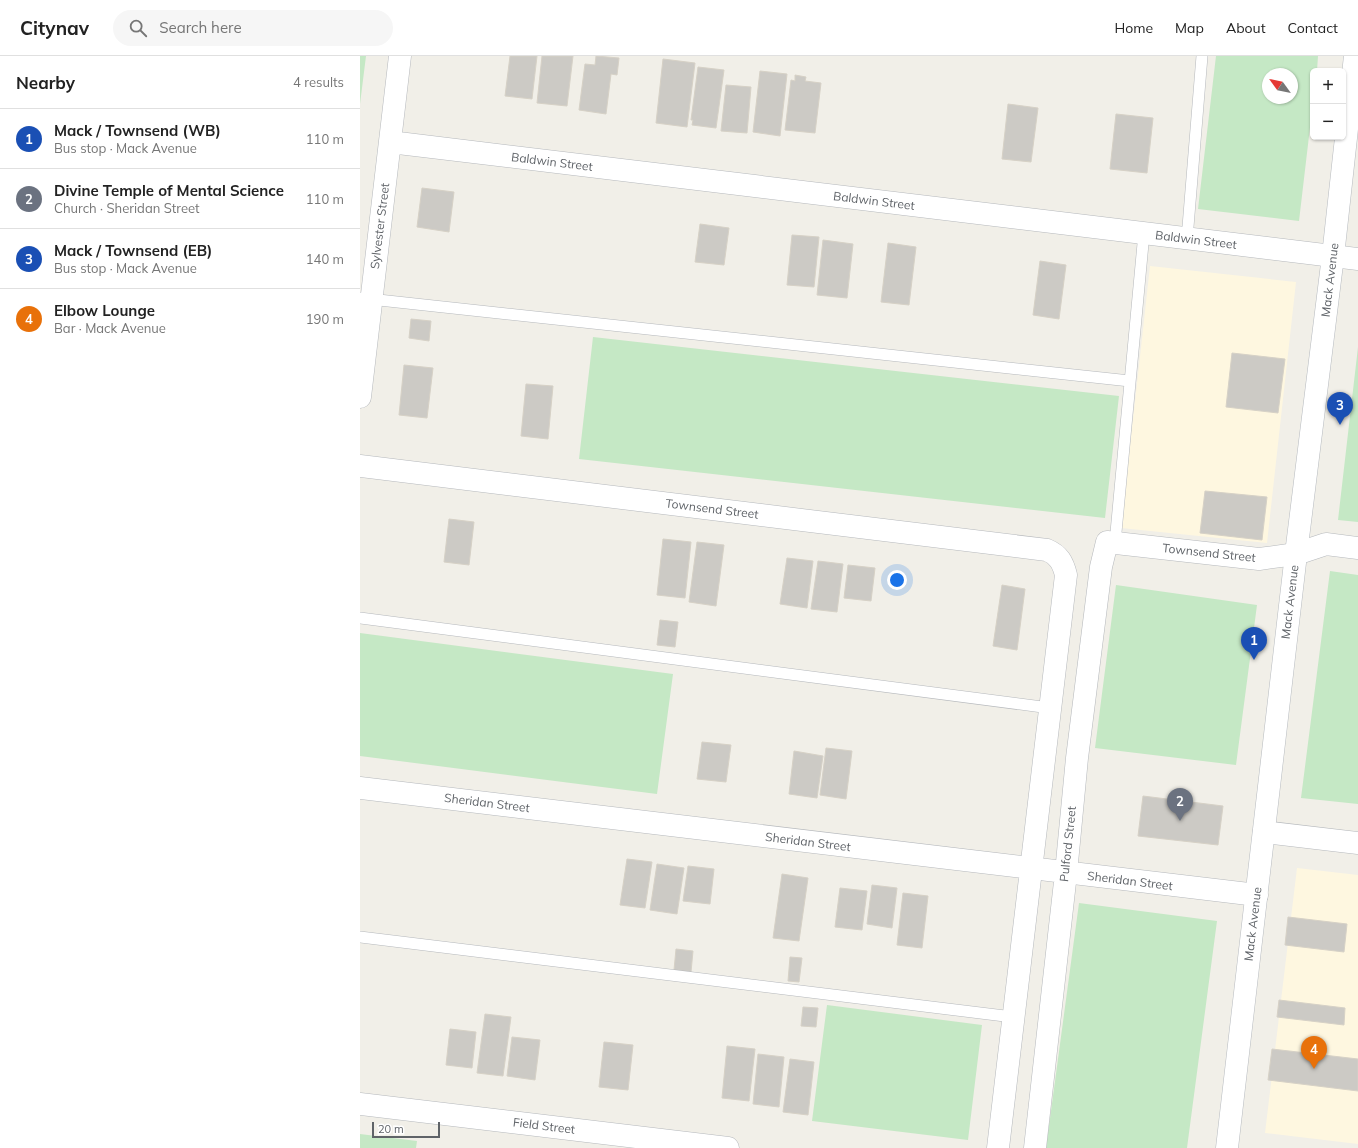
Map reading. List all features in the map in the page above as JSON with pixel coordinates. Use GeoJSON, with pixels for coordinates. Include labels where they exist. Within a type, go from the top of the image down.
{"type":"FeatureCollection","features":[{"type":"Feature","properties":{"kind":"street","name":"Sylvester Street"},"geometry":{"type":"LineString","coordinates":[[360,397],[366,299],[390,142],[400,56]]}},
{"type":"Feature","properties":{"kind":"street","name":"Mack Avenue"},"geometry":{"type":"LineString","coordinates":[[1227,1148],[1296,554],[1333,256],[1355,56]]}},
{"type":"Feature","properties":{"kind":"street","name":"Baldwin Street"},"geometry":{"type":"LineString","coordinates":[[390,142],[1358,259]]}},
{"type":"Feature","properties":{"kind":"street","name":"Townsend Street"},"geometry":{"type":"LineString","coordinates":[[360,466],[1047,550],[1054,553],[1060,559],[1064,566],[1066,575],[1050,708]]}},
{"type":"Feature","properties":{"kind":"street","name":"Townsend Street"},"geometry":{"type":"LineString","coordinates":[[1111,542],[1259,559],[1296,554],[1326,544],[1358,548]]}},
{"type":"Feature","properties":{"kind":"street","name":"Pulford Street"},"geometry":{"type":"LineString","coordinates":[[1035,1148],[1066,873],[1077,758],[1100,573],[1111,542]]}},
{"type":"Feature","properties":{"kind":"street"},"geometry":{"type":"LineString","coordinates":[[998,1148],[1050,708]]}},
{"type":"Feature","properties":{"kind":"street","name":"Sheridan Street"},"geometry":{"type":"LineString","coordinates":[[360,788],[1257,895]]}},
{"type":"Feature","properties":{"kind":"street"},"geometry":{"type":"LineString","coordinates":[[1264,832],[1358,843]]}},
{"type":"Feature","properties":{"kind":"street","name":"Field Street"},"geometry":{"type":"LineString","coordinates":[[360,1104],[728,1148]]}},
{"type":"Feature","properties":{"kind":"lane"},"geometry":{"type":"LineString","coordinates":[[1186,239],[1202,56]]}},
{"type":"Feature","properties":{"kind":"lane"},"geometry":{"type":"LineString","coordinates":[[1111,542],[1130,381],[1144,233]]}},
{"type":"Feature","properties":{"kind":"lane"},"geometry":{"type":"LineString","coordinates":[[366,299],[1130,381]]}},
{"type":"Feature","properties":{"kind":"lane"},"geometry":{"type":"LineString","coordinates":[[360,618],[1050,708]]}},
{"type":"Feature","properties":{"kind":"lane"},"geometry":{"type":"LineString","coordinates":[[360,937],[1013,1017]]}},
{"type":"Feature","properties":{"kind":"shaded area"},"geometry":{"type":"Polygon","coordinates":[[[1150,266],[1296,282],[1267,543],[1121,528],[1150,266]]]}},
{"type":"Feature","properties":{"kind":"shaded area"},"geometry":{"type":"Polygon","coordinates":[[[1297,868],[1358,875],[1358,1144],[1265,1133],[1297,868]]]}},
{"type":"Feature","properties":{"kind":"green space"},"geometry":{"type":"Polygon","coordinates":[[[360,56],[366,56],[360,104],[360,56]]]}},
{"type":"Feature","properties":{"kind":"green space"},"geometry":{"type":"Polygon","coordinates":[[[1216,56],[1318,56],[1317,68],[1310,68],[1310,128],[1299,221],[1198,209],[1216,56]]]}},
{"type":"Feature","properties":{"kind":"green space"},"geometry":{"type":"Polygon","coordinates":[[[593,337],[1119,396],[1105,518],[579,459],[593,337]]]}},
{"type":"Feature","properties":{"kind":"green space"},"geometry":{"type":"Polygon","coordinates":[[[1358,347],[1358,522],[1338,520],[1358,347]]]}},
{"type":"Feature","properties":{"kind":"green space"},"geometry":{"type":"Polygon","coordinates":[[[1330,571],[1358,575],[1358,804],[1301,798],[1330,571]]]}},
{"type":"Feature","properties":{"kind":"green space"},"geometry":{"type":"Polygon","coordinates":[[[1116,585],[1257,605],[1236,765],[1095,748],[1116,585]]]}},
{"type":"Feature","properties":{"kind":"green space"},"geometry":{"type":"Polygon","coordinates":[[[360,633],[673,674],[657,794],[360,756],[360,633]]]}},
{"type":"Feature","properties":{"kind":"green space"},"geometry":{"type":"Polygon","coordinates":[[[1079,903],[1217,921],[1187,1148],[1046,1148],[1079,903]]]}},
{"type":"Feature","properties":{"kind":"green space"},"geometry":{"type":"Polygon","coordinates":[[[827,1005],[982,1025],[968,1140],[812,1121],[827,1005]]]}},
{"type":"Feature","properties":{"kind":"green space"},"geometry":{"type":"Polygon","coordinates":[[[360,1134],[417,1141],[416,1148],[360,1148],[360,1134]]]}},
{"type":"Feature","properties":{"kind":"building"},"geometry":{"type":"Polygon","coordinates":[[[510,56],[537,56],[532,99],[505,96],[510,56]]]}},
{"type":"Feature","properties":{"kind":"building"},"geometry":{"type":"Polygon","coordinates":[[[542,56],[573,56],[567,106],[537,103],[542,56]]]}},
{"type":"Feature","properties":{"kind":"building"},"geometry":{"type":"Polygon","coordinates":[[[596,56],[619,58],[617,75],[611,74],[606,114],[579,110],[585,64],[595,65],[596,56]]]}},
{"type":"Feature","properties":{"kind":"building"},"geometry":{"type":"Polygon","coordinates":[[[663,59],[695,63],[687,127],[656,123],[663,59]]]}},
{"type":"Feature","properties":{"kind":"building"},"geometry":{"type":"Polygon","coordinates":[[[698,67],[724,70],[716,128],[692,125],[693,120],[691,120],[698,67]]]}},
{"type":"Feature","properties":{"kind":"building"},"geometry":{"type":"Polygon","coordinates":[[[760,71],[787,74],[780,136],[753,132],[760,71]]]}},
{"type":"Feature","properties":{"kind":"building"},"geometry":{"type":"Polygon","coordinates":[[[795,75],[806,77],[805,81],[821,83],[815,133],[785,130],[791,80],[795,81],[795,75]]]}},
{"type":"Feature","properties":{"kind":"building"},"geometry":{"type":"Polygon","coordinates":[[[726,85],[751,87],[747,133],[721,131],[726,85]]]}},
{"type":"Feature","properties":{"kind":"building"},"geometry":{"type":"Polygon","coordinates":[[[1008,104],[1038,108],[1031,162],[1002,159],[1008,104]]]}},
{"type":"Feature","properties":{"kind":"building"},"geometry":{"type":"Polygon","coordinates":[[[1116,114],[1153,118],[1147,173],[1110,169],[1116,114]]]}},
{"type":"Feature","properties":{"kind":"building"},"geometry":{"type":"Polygon","coordinates":[[[422,188],[454,192],[449,232],[417,227],[422,188]]]}},
{"type":"Feature","properties":{"kind":"building"},"geometry":{"type":"Polygon","coordinates":[[[700,224],[729,228],[724,265],[695,262],[700,224]]]}},
{"type":"Feature","properties":{"kind":"building"},"geometry":{"type":"Polygon","coordinates":[[[792,235],[819,237],[814,287],[787,285],[792,235]]]}},
{"type":"Feature","properties":{"kind":"building"},"geometry":{"type":"Polygon","coordinates":[[[823,240],[853,244],[847,298],[817,295],[823,240]]]}},
{"type":"Feature","properties":{"kind":"building"},"geometry":{"type":"Polygon","coordinates":[[[888,243],[916,247],[909,305],[881,302],[888,243]]]}},
{"type":"Feature","properties":{"kind":"building"},"geometry":{"type":"Polygon","coordinates":[[[1040,261],[1066,265],[1059,319],[1033,315],[1040,261]]]}},
{"type":"Feature","properties":{"kind":"building"},"geometry":{"type":"Polygon","coordinates":[[[411,319],[431,321],[429,341],[409,338],[411,319]]]}},
{"type":"Feature","properties":{"kind":"building"},"geometry":{"type":"Polygon","coordinates":[[[1232,353],[1285,359],[1278,413],[1226,407],[1232,353]]]}},
{"type":"Feature","properties":{"kind":"building"},"geometry":{"type":"Polygon","coordinates":[[[404,365],[433,368],[427,418],[399,415],[404,365]]]}},
{"type":"Feature","properties":{"kind":"building"},"geometry":{"type":"Polygon","coordinates":[[[526,384],[553,386],[548,439],[521,436],[526,384]]]}},
{"type":"Feature","properties":{"kind":"building"},"geometry":{"type":"Polygon","coordinates":[[[1205,491],[1267,497],[1262,540],[1200,533],[1205,491]]]}},
{"type":"Feature","properties":{"kind":"building"},"geometry":{"type":"Polygon","coordinates":[[[449,519],[474,522],[469,565],[444,562],[449,519]]]}},
{"type":"Feature","properties":{"kind":"building"},"geometry":{"type":"Polygon","coordinates":[[[663,539],[691,542],[685,598],[657,595],[663,539]]]}},
{"type":"Feature","properties":{"kind":"building"},"geometry":{"type":"Polygon","coordinates":[[[697,542],[724,545],[716,606],[689,602],[697,542]]]}},
{"type":"Feature","properties":{"kind":"building"},"geometry":{"type":"Polygon","coordinates":[[[787,558],[813,561],[807,608],[780,604],[787,558]]]}},
{"type":"Feature","properties":{"kind":"building"},"geometry":{"type":"Polygon","coordinates":[[[818,561],[843,564],[837,612],[811,609],[818,561]]]}},
{"type":"Feature","properties":{"kind":"building"},"geometry":{"type":"Polygon","coordinates":[[[848,565],[875,568],[871,601],[844,598],[848,565]]]}},
{"type":"Feature","properties":{"kind":"building"},"geometry":{"type":"Polygon","coordinates":[[[1002,585],[1025,589],[1017,650],[993,646],[1002,585]]]}},
{"type":"Feature","properties":{"kind":"building"},"geometry":{"type":"Polygon","coordinates":[[[660,620],[678,622],[675,647],[657,645],[660,620]]]}},
{"type":"Feature","properties":{"kind":"building"},"geometry":{"type":"Polygon","coordinates":[[[702,742],[731,745],[726,782],[697,779],[702,742]]]}},
{"type":"Feature","properties":{"kind":"building"},"geometry":{"type":"Polygon","coordinates":[[[826,748],[852,751],[846,799],[820,795],[826,748]]]}},
{"type":"Feature","properties":{"kind":"building"},"geometry":{"type":"Polygon","coordinates":[[[794,751],[823,756],[817,798],[789,794],[794,751]]]}},
{"type":"Feature","properties":{"kind":"building"},"geometry":{"type":"Polygon","coordinates":[[[1143,796],[1223,806],[1218,845],[1138,836],[1143,796]]]}},
{"type":"Feature","properties":{"kind":"building"},"geometry":{"type":"Polygon","coordinates":[[[627,859],[652,862],[645,908],[620,905],[627,859]]]}},
{"type":"Feature","properties":{"kind":"building"},"geometry":{"type":"Polygon","coordinates":[[[657,864],[684,868],[677,914],[650,910],[657,864]]]}},
{"type":"Feature","properties":{"kind":"building"},"geometry":{"type":"Polygon","coordinates":[[[688,866],[714,869],[710,904],[683,901],[688,866]]]}},
{"type":"Feature","properties":{"kind":"building"},"geometry":{"type":"Polygon","coordinates":[[[782,874],[808,878],[799,941],[773,938],[782,874]]]}},
{"type":"Feature","properties":{"kind":"building"},"geometry":{"type":"Polygon","coordinates":[[[872,885],[897,888],[892,928],[867,924],[872,885]]]}},
{"type":"Feature","properties":{"kind":"building"},"geometry":{"type":"Polygon","coordinates":[[[840,888],[867,891],[862,930],[835,927],[840,888]]]}},
{"type":"Feature","properties":{"kind":"building"},"geometry":{"type":"Polygon","coordinates":[[[903,893],[928,896],[922,948],[897,945],[903,893]]]}},
{"type":"Feature","properties":{"kind":"building"},"geometry":{"type":"Polygon","coordinates":[[[1288,917],[1347,924],[1344,952],[1285,945],[1288,917]]]}},
{"type":"Feature","properties":{"kind":"building"},"geometry":{"type":"Polygon","coordinates":[[[676,949],[693,951],[691,972],[674,970],[676,949]]]}},
{"type":"Feature","properties":{"kind":"building"},"geometry":{"type":"Polygon","coordinates":[[[790,957],[802,958],[799,982],[788,981],[790,957]]]}},
{"type":"Feature","properties":{"kind":"building"},"geometry":{"type":"Polygon","coordinates":[[[1279,1000],[1345,1008],[1344,1025],[1277,1017],[1279,1000]]]}},
{"type":"Feature","properties":{"kind":"building"},"geometry":{"type":"Polygon","coordinates":[[[803,1007],[818,1008],[816,1027],[801,1026],[803,1007]]]}},
{"type":"Feature","properties":{"kind":"building"},"geometry":{"type":"Polygon","coordinates":[[[485,1014],[511,1017],[503,1076],[477,1073],[485,1014]]]}},
{"type":"Feature","properties":{"kind":"building"},"geometry":{"type":"Polygon","coordinates":[[[450,1029],[476,1032],[472,1068],[446,1065],[450,1029]]]}},
{"type":"Feature","properties":{"kind":"building"},"geometry":{"type":"Polygon","coordinates":[[[512,1037],[540,1040],[535,1080],[507,1076],[512,1037]]]}},
{"type":"Feature","properties":{"kind":"building"},"geometry":{"type":"Polygon","coordinates":[[[604,1042],[633,1045],[628,1090],[599,1087],[604,1042]]]}},
{"type":"Feature","properties":{"kind":"building"},"geometry":{"type":"Polygon","coordinates":[[[727,1046],[755,1049],[749,1101],[722,1098],[727,1046]]]}},
{"type":"Feature","properties":{"kind":"building"},"geometry":{"type":"Polygon","coordinates":[[[1272,1049],[1358,1059],[1358,1091],[1268,1080],[1272,1049]]]}},
{"type":"Feature","properties":{"kind":"building"},"geometry":{"type":"Polygon","coordinates":[[[758,1054],[784,1057],[779,1107],[753,1104],[758,1054]]]}},
{"type":"Feature","properties":{"kind":"building"},"geometry":{"type":"Polygon","coordinates":[[[790,1059],[814,1062],[808,1115],[783,1112],[790,1059]]]}},
{"type":"Feature","properties":{"kind":"place","name":"Mack / Townsend (EB)"},"geometry":{"type":"Point","coordinates":[1340,425]}},
{"type":"Feature","properties":{"kind":"place","name":"Mack / Townsend (WB)"},"geometry":{"type":"Point","coordinates":[1254,660]}},
{"type":"Feature","properties":{"kind":"place","name":"Divine Temple of Mental Science"},"geometry":{"type":"Point","coordinates":[1180,821]}},
{"type":"Feature","properties":{"kind":"place","name":"Elbow Lounge"},"geometry":{"type":"Point","coordinates":[1314,1069]}}]}
